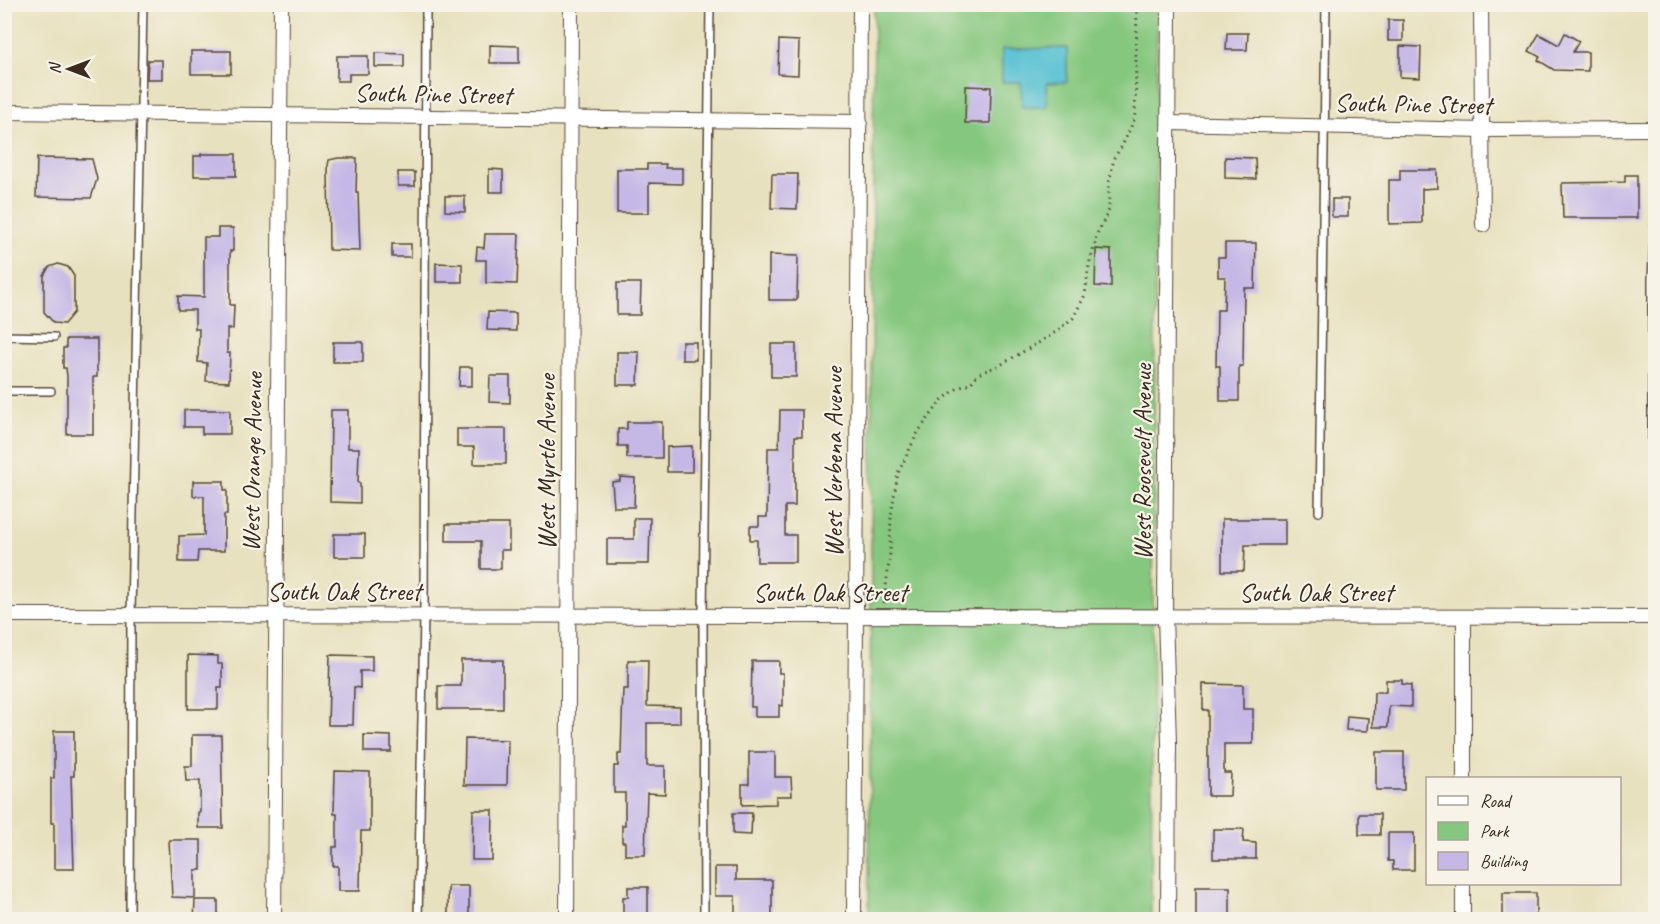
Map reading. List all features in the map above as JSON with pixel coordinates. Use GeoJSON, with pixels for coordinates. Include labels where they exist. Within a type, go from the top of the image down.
{"type":"FeatureCollection","features":[{"type":"Feature","properties":{"kind":"street","name":"West Orange Avenue"},"geometry":{"type":"LineString","coordinates":[[274,920],[281,4]]}},
{"type":"Feature","properties":{"kind":"street","name":"West Myrtle Avenue"},"geometry":{"type":"LineString","coordinates":[[567,920],[571,4]]}},
{"type":"Feature","properties":{"kind":"street","name":"West Verbena Avenue"},"geometry":{"type":"LineString","coordinates":[[854,920],[860,4]]}},
{"type":"Feature","properties":{"kind":"street","name":"West Roosevelt Avenue"},"geometry":{"type":"LineString","coordinates":[[1168,920],[1169,742],[1165,616],[1169,4]]}},
{"type":"Feature","properties":{"kind":"street"},"geometry":{"type":"LineString","coordinates":[[1480,4],[1484,225]]}},
{"type":"Feature","properties":{"kind":"street","name":"South Pine Street"},"geometry":{"type":"LineString","coordinates":[[4,112],[860,122]]}},
{"type":"Feature","properties":{"kind":"street","name":"South Pine Street"},"geometry":{"type":"LineString","coordinates":[[1169,123],[1483,129],[1656,129]]}},
{"type":"Feature","properties":{"kind":"street","name":"South Oak Street"},"geometry":{"type":"LineString","coordinates":[[4,615],[1656,617]]}},
{"type":"Feature","properties":{"kind":"street"},"geometry":{"type":"LineString","coordinates":[[1464,616],[1464,777]]}},
{"type":"Feature","properties":{"kind":"street"},"geometry":{"type":"LineString","coordinates":[[1463,885],[1463,920]]}},
{"type":"Feature","properties":{"kind":"lane"},"geometry":{"type":"LineString","coordinates":[[130,920],[131,615],[143,4]]}},
{"type":"Feature","properties":{"kind":"lane"},"geometry":{"type":"LineString","coordinates":[[418,920],[424,616],[426,4]]}},
{"type":"Feature","properties":{"kind":"lane"},"geometry":{"type":"LineString","coordinates":[[704,920],[704,616],[710,4]]}},
{"type":"Feature","properties":{"kind":"lane"},"geometry":{"type":"LineString","coordinates":[[1318,512],[1326,126],[1326,4]]}},
{"type":"Feature","properties":{"kind":"lane"},"geometry":{"type":"LineString","coordinates":[[1656,204],[1652,441],[1656,466]]}},
{"type":"Feature","properties":{"kind":"lane"},"geometry":{"type":"LineString","coordinates":[[4,336],[54,337]]}},
{"type":"Feature","properties":{"kind":"lane"},"geometry":{"type":"LineString","coordinates":[[4,391],[51,391]]}},
{"type":"Feature","properties":{"kind":"path"},"geometry":{"type":"LineString","coordinates":[[883,616],[891,514],[898,473],[918,432],[942,400],[958,388],[970,384],[978,374],[1002,364],[1050,336],[1073,318],[1085,295],[1089,265],[1098,231],[1110,210],[1109,184],[1114,158],[1135,118],[1137,4]]}},
{"type":"Feature","properties":{"kind":"green space"},"geometry":{"type":"Polygon","coordinates":[[[874,5],[1157,5],[1151,919],[869,920],[874,5]]]}},
{"type":"Feature","properties":{"kind":"water"},"geometry":{"type":"Polygon","coordinates":[[[1067,48],[1067,82],[1047,83],[1047,107],[1022,107],[1021,82],[1002,82],[1002,49],[1067,48]]]}},
{"type":"Feature","properties":{"kind":"building"},"geometry":{"type":"Polygon","coordinates":[[[1388,20],[1403,20],[1403,41],[1388,41],[1388,20]]]}},
{"type":"Feature","properties":{"kind":"building"},"geometry":{"type":"Polygon","coordinates":[[[1227,33],[1248,33],[1247,50],[1226,50],[1227,33]]]}},
{"type":"Feature","properties":{"kind":"building"},"geometry":{"type":"Polygon","coordinates":[[[1565,33],[1579,41],[1573,52],[1588,52],[1588,71],[1554,70],[1538,60],[1540,57],[1529,51],[1539,34],[1559,45],[1565,33]]]}},
{"type":"Feature","properties":{"kind":"building"},"geometry":{"type":"Polygon","coordinates":[[[779,40],[799,41],[798,75],[778,74],[779,40]]]}},
{"type":"Feature","properties":{"kind":"building"},"geometry":{"type":"Polygon","coordinates":[[[490,45],[519,46],[519,63],[490,63],[490,45]]]}},
{"type":"Feature","properties":{"kind":"building"},"geometry":{"type":"Polygon","coordinates":[[[1400,46],[1421,47],[1420,78],[1400,77],[1400,46]]]}},
{"type":"Feature","properties":{"kind":"building"},"geometry":{"type":"Polygon","coordinates":[[[191,51],[231,51],[231,74],[191,74],[191,51]]]}},
{"type":"Feature","properties":{"kind":"building"},"geometry":{"type":"Polygon","coordinates":[[[375,53],[404,54],[404,67],[375,67],[375,53]]]}},
{"type":"Feature","properties":{"kind":"building"},"geometry":{"type":"Polygon","coordinates":[[[337,56],[368,56],[368,74],[349,74],[349,81],[337,81],[337,56]]]}},
{"type":"Feature","properties":{"kind":"building"},"geometry":{"type":"Polygon","coordinates":[[[148,60],[162,60],[162,79],[147,79],[148,60]]]}},
{"type":"Feature","properties":{"kind":"building"},"geometry":{"type":"Polygon","coordinates":[[[966,86],[991,87],[990,123],[965,123],[966,86]]]}},
{"type":"Feature","properties":{"kind":"building"},"geometry":{"type":"Polygon","coordinates":[[[201,154],[236,154],[236,176],[194,176],[194,156],[201,156],[201,154]]]}},
{"type":"Feature","properties":{"kind":"building"},"geometry":{"type":"Polygon","coordinates":[[[1225,157],[1255,158],[1256,179],[1225,178],[1225,157]]]}},
{"type":"Feature","properties":{"kind":"building"},"geometry":{"type":"Polygon","coordinates":[[[37,158],[92,159],[97,179],[91,198],[36,197],[37,158]]]}},
{"type":"Feature","properties":{"kind":"building"},"geometry":{"type":"Polygon","coordinates":[[[357,158],[356,192],[358,192],[360,251],[329,250],[328,166],[329,160],[357,158]]]}},
{"type":"Feature","properties":{"kind":"building"},"geometry":{"type":"Polygon","coordinates":[[[647,164],[666,164],[665,168],[682,168],[682,184],[649,183],[649,213],[617,213],[617,169],[647,169],[647,164]]]}},
{"type":"Feature","properties":{"kind":"building"},"geometry":{"type":"Polygon","coordinates":[[[489,169],[503,170],[503,192],[489,192],[489,169]]]}},
{"type":"Feature","properties":{"kind":"building"},"geometry":{"type":"Polygon","coordinates":[[[1400,170],[1437,170],[1437,188],[1422,189],[1422,223],[1389,224],[1389,180],[1400,180],[1400,170]]]}},
{"type":"Feature","properties":{"kind":"building"},"geometry":{"type":"Polygon","coordinates":[[[398,172],[415,172],[415,186],[398,186],[398,172]]]}},
{"type":"Feature","properties":{"kind":"building"},"geometry":{"type":"Polygon","coordinates":[[[772,174],[798,174],[797,209],[771,208],[772,174]]]}},
{"type":"Feature","properties":{"kind":"building"},"geometry":{"type":"Polygon","coordinates":[[[1625,175],[1637,175],[1637,218],[1563,218],[1562,183],[1625,182],[1625,175]]]}},
{"type":"Feature","properties":{"kind":"building"},"geometry":{"type":"Polygon","coordinates":[[[445,196],[465,196],[465,212],[445,211],[445,196]]]}},
{"type":"Feature","properties":{"kind":"building"},"geometry":{"type":"Polygon","coordinates":[[[1332,199],[1348,199],[1348,217],[1332,217],[1332,199]]]}},
{"type":"Feature","properties":{"kind":"building"},"geometry":{"type":"Polygon","coordinates":[[[218,228],[233,228],[233,251],[230,251],[230,305],[234,305],[233,329],[227,329],[227,353],[230,353],[229,382],[206,381],[207,363],[198,362],[199,329],[195,329],[195,310],[178,310],[178,296],[204,297],[204,237],[218,237],[218,228]]]}},
{"type":"Feature","properties":{"kind":"building"},"geometry":{"type":"Polygon","coordinates":[[[485,234],[519,234],[517,284],[486,283],[486,260],[476,260],[477,247],[484,248],[485,234]]]}},
{"type":"Feature","properties":{"kind":"building"},"geometry":{"type":"Polygon","coordinates":[[[1225,243],[1256,243],[1255,288],[1244,288],[1243,366],[1239,366],[1239,401],[1220,401],[1220,366],[1216,366],[1217,310],[1224,310],[1225,277],[1218,277],[1218,257],[1225,257],[1225,243]]]}},
{"type":"Feature","properties":{"kind":"building"},"geometry":{"type":"Polygon","coordinates":[[[392,244],[411,244],[411,257],[392,257],[392,244]]]}},
{"type":"Feature","properties":{"kind":"building"},"geometry":{"type":"Polygon","coordinates":[[[1096,249],[1111,250],[1111,287],[1095,286],[1096,249]]]}},
{"type":"Feature","properties":{"kind":"building"},"geometry":{"type":"Polygon","coordinates":[[[769,255],[798,256],[797,300],[769,300],[769,255]]]}},
{"type":"Feature","properties":{"kind":"building"},"geometry":{"type":"Polygon","coordinates":[[[436,263],[462,264],[462,282],[436,282],[436,263]]]}},
{"type":"Feature","properties":{"kind":"building"},"geometry":{"type":"Polygon","coordinates":[[[58,264],[68,267],[74,276],[74,312],[64,324],[54,323],[44,312],[44,276],[49,267],[58,264]]]}},
{"type":"Feature","properties":{"kind":"building"},"geometry":{"type":"Polygon","coordinates":[[[617,283],[641,283],[640,315],[617,315],[617,283]]]}},
{"type":"Feature","properties":{"kind":"building"},"geometry":{"type":"Polygon","coordinates":[[[488,312],[516,313],[516,331],[487,330],[488,312]]]}},
{"type":"Feature","properties":{"kind":"building"},"geometry":{"type":"Polygon","coordinates":[[[66,339],[97,339],[97,377],[93,377],[93,434],[67,434],[67,377],[66,368],[63,368],[63,348],[66,348],[66,339]]]}},
{"type":"Feature","properties":{"kind":"building"},"geometry":{"type":"Polygon","coordinates":[[[333,342],[363,342],[363,362],[333,362],[333,342]]]}},
{"type":"Feature","properties":{"kind":"building"},"geometry":{"type":"Polygon","coordinates":[[[682,342],[696,342],[696,360],[682,360],[682,342]]]}},
{"type":"Feature","properties":{"kind":"building"},"geometry":{"type":"Polygon","coordinates":[[[771,344],[796,344],[796,377],[771,377],[771,344]]]}},
{"type":"Feature","properties":{"kind":"building"},"geometry":{"type":"Polygon","coordinates":[[[617,352],[639,352],[638,385],[617,385],[617,352]]]}},
{"type":"Feature","properties":{"kind":"building"},"geometry":{"type":"Polygon","coordinates":[[[460,367],[472,367],[472,386],[459,386],[460,367]]]}},
{"type":"Feature","properties":{"kind":"building"},"geometry":{"type":"Polygon","coordinates":[[[490,376],[510,376],[510,403],[489,402],[490,376]]]}},
{"type":"Feature","properties":{"kind":"building"},"geometry":{"type":"Polygon","coordinates":[[[184,410],[230,410],[230,434],[202,434],[202,427],[184,427],[184,410]]]}},
{"type":"Feature","properties":{"kind":"building"},"geometry":{"type":"Polygon","coordinates":[[[331,410],[348,410],[348,448],[359,448],[360,503],[330,502],[331,410]]]}},
{"type":"Feature","properties":{"kind":"building"},"geometry":{"type":"Polygon","coordinates":[[[780,410],[802,410],[802,436],[795,436],[795,506],[785,506],[785,535],[796,535],[796,562],[757,562],[757,540],[750,540],[750,526],[759,526],[759,517],[767,517],[768,448],[779,448],[780,410]]]}},
{"type":"Feature","properties":{"kind":"building"},"geometry":{"type":"Polygon","coordinates":[[[627,422],[662,422],[662,458],[627,458],[627,446],[618,446],[618,429],[627,429],[627,422]]]}},
{"type":"Feature","properties":{"kind":"building"},"geometry":{"type":"Polygon","coordinates":[[[457,429],[506,429],[506,464],[474,464],[474,447],[457,447],[457,429]]]}},
{"type":"Feature","properties":{"kind":"building"},"geometry":{"type":"Polygon","coordinates":[[[692,446],[692,472],[667,472],[667,447],[692,446]]]}},
{"type":"Feature","properties":{"kind":"building"},"geometry":{"type":"Polygon","coordinates":[[[620,477],[635,478],[634,507],[614,507],[612,482],[620,481],[620,477]]]}},
{"type":"Feature","properties":{"kind":"building"},"geometry":{"type":"Polygon","coordinates":[[[193,481],[224,481],[224,490],[227,490],[227,515],[224,515],[224,551],[198,551],[197,562],[179,562],[179,536],[204,535],[204,496],[193,496],[193,481]]]}},
{"type":"Feature","properties":{"kind":"building"},"geometry":{"type":"Polygon","coordinates":[[[634,518],[650,518],[649,564],[607,564],[607,539],[634,539],[634,518]]]}},
{"type":"Feature","properties":{"kind":"building"},"geometry":{"type":"Polygon","coordinates":[[[1222,519],[1285,519],[1285,545],[1245,545],[1244,571],[1222,571],[1222,519]]]}},
{"type":"Feature","properties":{"kind":"building"},"geometry":{"type":"Polygon","coordinates":[[[446,524],[509,524],[509,550],[501,550],[501,569],[481,569],[481,541],[446,541],[446,524]]]}},
{"type":"Feature","properties":{"kind":"building"},"geometry":{"type":"Polygon","coordinates":[[[334,534],[365,534],[365,557],[334,557],[334,534]]]}},
{"type":"Feature","properties":{"kind":"building"},"geometry":{"type":"Polygon","coordinates":[[[188,655],[218,656],[218,664],[222,664],[222,688],[218,688],[218,709],[188,709],[188,655]]]}},
{"type":"Feature","properties":{"kind":"building"},"geometry":{"type":"Polygon","coordinates":[[[330,655],[372,656],[372,671],[360,671],[360,688],[354,687],[353,725],[328,725],[330,655]]]}},
{"type":"Feature","properties":{"kind":"building"},"geometry":{"type":"Polygon","coordinates":[[[461,660],[503,660],[503,709],[438,709],[438,686],[461,686],[461,660]]]}},
{"type":"Feature","properties":{"kind":"building"},"geometry":{"type":"Polygon","coordinates":[[[628,660],[648,660],[647,706],[680,707],[680,723],[647,723],[647,766],[665,766],[665,794],[647,793],[645,855],[625,855],[622,825],[625,825],[625,793],[614,793],[614,766],[618,766],[618,754],[621,754],[623,689],[628,689],[628,660]]]}},
{"type":"Feature","properties":{"kind":"building"},"geometry":{"type":"Polygon","coordinates":[[[752,661],[779,661],[779,673],[783,673],[783,706],[779,705],[779,717],[755,717],[755,707],[751,707],[752,661]]]}},
{"type":"Feature","properties":{"kind":"building"},"geometry":{"type":"Polygon","coordinates":[[[1386,680],[1402,680],[1402,684],[1411,685],[1411,707],[1389,706],[1388,727],[1373,727],[1374,692],[1386,692],[1386,680]]]}},
{"type":"Feature","properties":{"kind":"building"},"geometry":{"type":"Polygon","coordinates":[[[1203,684],[1243,685],[1243,709],[1253,709],[1253,744],[1224,744],[1224,773],[1231,773],[1230,796],[1208,796],[1208,710],[1203,710],[1203,684]]]}},
{"type":"Feature","properties":{"kind":"building"},"geometry":{"type":"Polygon","coordinates":[[[1347,716],[1369,718],[1368,731],[1346,730],[1347,716]]]}},
{"type":"Feature","properties":{"kind":"building"},"geometry":{"type":"Polygon","coordinates":[[[54,731],[74,731],[74,776],[71,776],[74,869],[54,869],[51,778],[54,778],[54,731]]]}},
{"type":"Feature","properties":{"kind":"building"},"geometry":{"type":"Polygon","coordinates":[[[192,735],[221,735],[223,828],[198,828],[200,781],[186,781],[185,766],[192,766],[192,735]]]}},
{"type":"Feature","properties":{"kind":"building"},"geometry":{"type":"Polygon","coordinates":[[[364,735],[391,736],[391,752],[364,752],[364,735]]]}},
{"type":"Feature","properties":{"kind":"building"},"geometry":{"type":"Polygon","coordinates":[[[465,739],[508,740],[507,785],[464,785],[465,739]]]}},
{"type":"Feature","properties":{"kind":"building"},"geometry":{"type":"Polygon","coordinates":[[[749,752],[775,752],[775,777],[791,777],[792,796],[776,796],[776,804],[742,805],[742,784],[749,784],[749,752]]]}},
{"type":"Feature","properties":{"kind":"building"},"geometry":{"type":"Polygon","coordinates":[[[1376,752],[1404,752],[1404,790],[1376,790],[1376,752]]]}},
{"type":"Feature","properties":{"kind":"building"},"geometry":{"type":"Polygon","coordinates":[[[335,771],[370,772],[370,831],[361,831],[360,891],[338,891],[338,866],[333,866],[333,847],[337,847],[337,814],[334,814],[335,771]]]}},
{"type":"Feature","properties":{"kind":"building"},"geometry":{"type":"Polygon","coordinates":[[[473,810],[493,810],[492,860],[472,860],[473,810]]]}},
{"type":"Feature","properties":{"kind":"building"},"geometry":{"type":"Polygon","coordinates":[[[733,813],[752,813],[751,835],[733,834],[733,813]]]}},
{"type":"Feature","properties":{"kind":"building"},"geometry":{"type":"Polygon","coordinates":[[[1359,814],[1380,814],[1380,835],[1359,835],[1359,814]]]}},
{"type":"Feature","properties":{"kind":"building"},"geometry":{"type":"Polygon","coordinates":[[[1213,829],[1244,829],[1243,842],[1256,843],[1256,859],[1213,859],[1213,829]]]}},
{"type":"Feature","properties":{"kind":"building"},"geometry":{"type":"Polygon","coordinates":[[[1388,833],[1414,833],[1414,870],[1393,870],[1393,861],[1388,861],[1388,833]]]}},
{"type":"Feature","properties":{"kind":"building"},"geometry":{"type":"Polygon","coordinates":[[[169,840],[201,840],[201,870],[195,870],[195,898],[172,897],[169,840]]]}},
{"type":"Feature","properties":{"kind":"building"},"geometry":{"type":"Polygon","coordinates":[[[715,867],[736,867],[736,880],[772,880],[772,920],[735,920],[735,896],[715,896],[715,867]]]}},
{"type":"Feature","properties":{"kind":"building"},"geometry":{"type":"Polygon","coordinates":[[[448,886],[469,886],[469,920],[448,920],[448,886]]]}},
{"type":"Feature","properties":{"kind":"building"},"geometry":{"type":"Polygon","coordinates":[[[628,887],[648,887],[648,920],[623,920],[623,897],[628,897],[628,887]]]}},
{"type":"Feature","properties":{"kind":"building"},"geometry":{"type":"Polygon","coordinates":[[[1196,887],[1230,887],[1230,920],[1196,920],[1196,887]]]}},
{"type":"Feature","properties":{"kind":"building"},"geometry":{"type":"Polygon","coordinates":[[[1503,893],[1536,893],[1536,920],[1503,920],[1503,893]]]}},
{"type":"Feature","properties":{"kind":"building"},"geometry":{"type":"Polygon","coordinates":[[[195,900],[218,900],[218,920],[194,920],[195,900]]]}}]}
